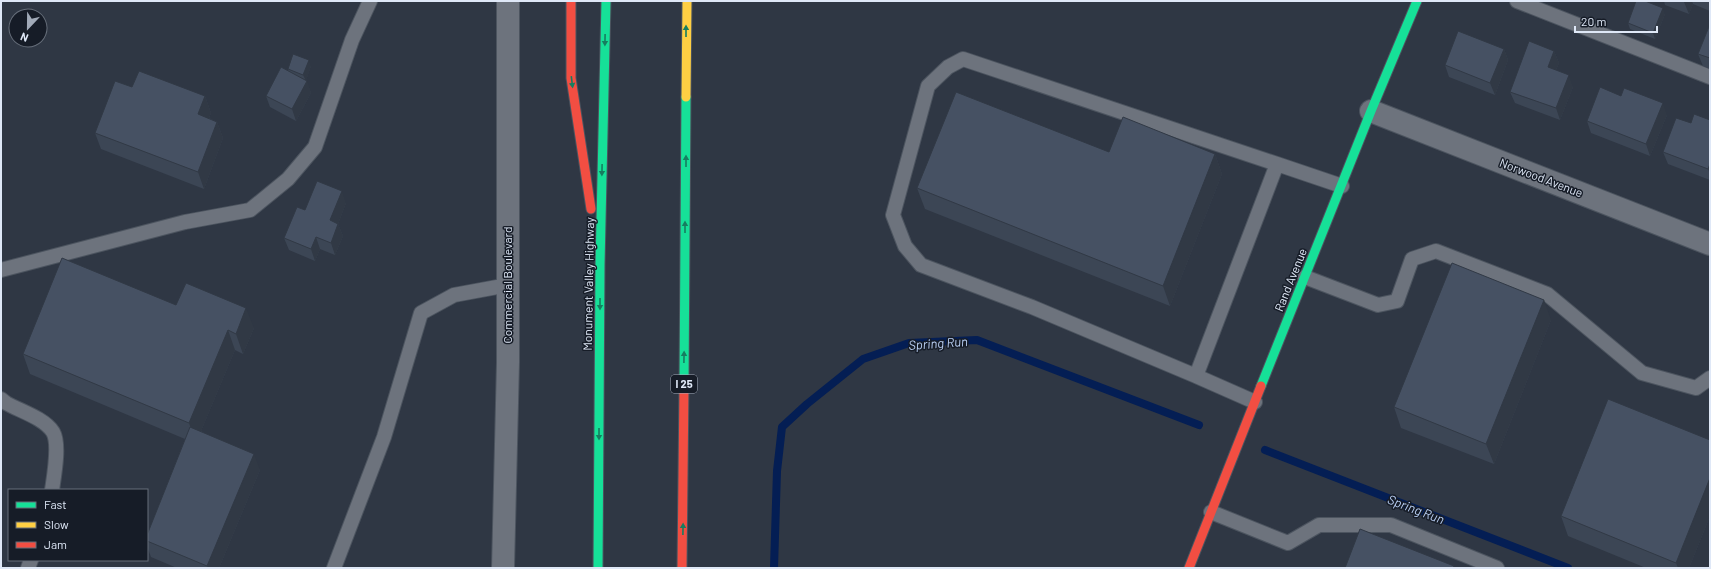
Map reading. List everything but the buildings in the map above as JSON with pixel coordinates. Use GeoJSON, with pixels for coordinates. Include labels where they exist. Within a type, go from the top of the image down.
{"type":"FeatureCollection","features":[{"type":"Feature","properties":{"kind":"main road"},"geometry":{"type":"LineString","coordinates":[[571,1],[571,78],[600,265]]}},
{"type":"Feature","properties":{"kind":"main road","name":"Monument Valley Highway"},"geometry":{"type":"LineString","coordinates":[[598,568],[600,265],[606,1]]}},
{"type":"Feature","properties":{"kind":"main road","name":"I 25"},"geometry":{"type":"LineString","coordinates":[[682,568],[687,1]]}},
{"type":"Feature","properties":{"kind":"main road","name":"Rand Avenue"},"geometry":{"type":"LineString","coordinates":[[1189,568],[1371,112],[1417,1]]}},
{"type":"Feature","properties":{"kind":"street","name":"Commercial Boulevard"},"geometry":{"type":"LineString","coordinates":[[503,568],[508,362],[508,1]]}},
{"type":"Feature","properties":{"kind":"street","name":"Norwood Avenue"},"geometry":{"type":"LineString","coordinates":[[1371,112],[1710,244]]}},
{"type":"Feature","properties":{"kind":"lane"},"geometry":{"type":"LineString","coordinates":[[1,270],[185,222],[250,210],[288,179],[315,147],[352,40],[370,1]]}},
{"type":"Feature","properties":{"kind":"lane"},"geometry":{"type":"LineString","coordinates":[[1517,1],[1710,77]]}},
{"type":"Feature","properties":{"kind":"lane"},"geometry":{"type":"LineString","coordinates":[[1255,402],[1032,307],[921,265],[905,246],[893,215],[928,86],[948,67],[963,59],[1342,186]]}},
{"type":"Feature","properties":{"kind":"lane"},"geometry":{"type":"LineString","coordinates":[[1196,376],[1276,164]]}},
{"type":"Feature","properties":{"kind":"lane"},"geometry":{"type":"LineString","coordinates":[[1305,277],[1378,305],[1397,301],[1412,259],[1436,251],[1547,294],[1642,372],[1696,388],[1710,378]]}},
{"type":"Feature","properties":{"kind":"lane"},"geometry":{"type":"LineString","coordinates":[[334,568],[384,437],[421,313],[454,295],[508,284]]}},
{"type":"Feature","properties":{"kind":"lane"},"geometry":{"type":"LineString","coordinates":[[1,399],[6,404],[41,421],[53,432],[57,455],[52,489]]}},
{"type":"Feature","properties":{"kind":"lane"},"geometry":{"type":"LineString","coordinates":[[1211,512],[1288,543],[1320,525],[1391,525],[1497,568]]}},
{"type":"Feature","properties":{"kind":"waterway","name":"Spring Run"},"geometry":{"type":"LineString","coordinates":[[774,568],[777,471],[782,427],[807,404],[863,359],[909,343],[977,340],[1199,425]]}},
{"type":"Feature","properties":{"kind":"waterway","name":"Spring Run"},"geometry":{"type":"LineString","coordinates":[[1265,450],[1568,568]]}},
{"type":"Feature","properties":{"kind":"traffic: fast"},"geometry":{"type":"LineString","coordinates":[[598,568],[600,265],[606,1]]}},
{"type":"Feature","properties":{"kind":"traffic: fast"},"geometry":{"type":"LineString","coordinates":[[1261,386],[1371,111],[1417,1]]}},
{"type":"Feature","properties":{"kind":"traffic: fast"},"geometry":{"type":"LineString","coordinates":[[684,385],[686,97]]}},
{"type":"Feature","properties":{"kind":"traffic: slow"},"geometry":{"type":"LineString","coordinates":[[686,97],[687,1]]}},
{"type":"Feature","properties":{"kind":"traffic: jam"},"geometry":{"type":"LineString","coordinates":[[571,1],[571,78],[591,209]]}},
{"type":"Feature","properties":{"kind":"traffic: jam"},"geometry":{"type":"LineString","coordinates":[[682,568],[684,385]]}},
{"type":"Feature","properties":{"kind":"traffic: jam"},"geometry":{"type":"LineString","coordinates":[[1189,568],[1261,386]]}}]}
